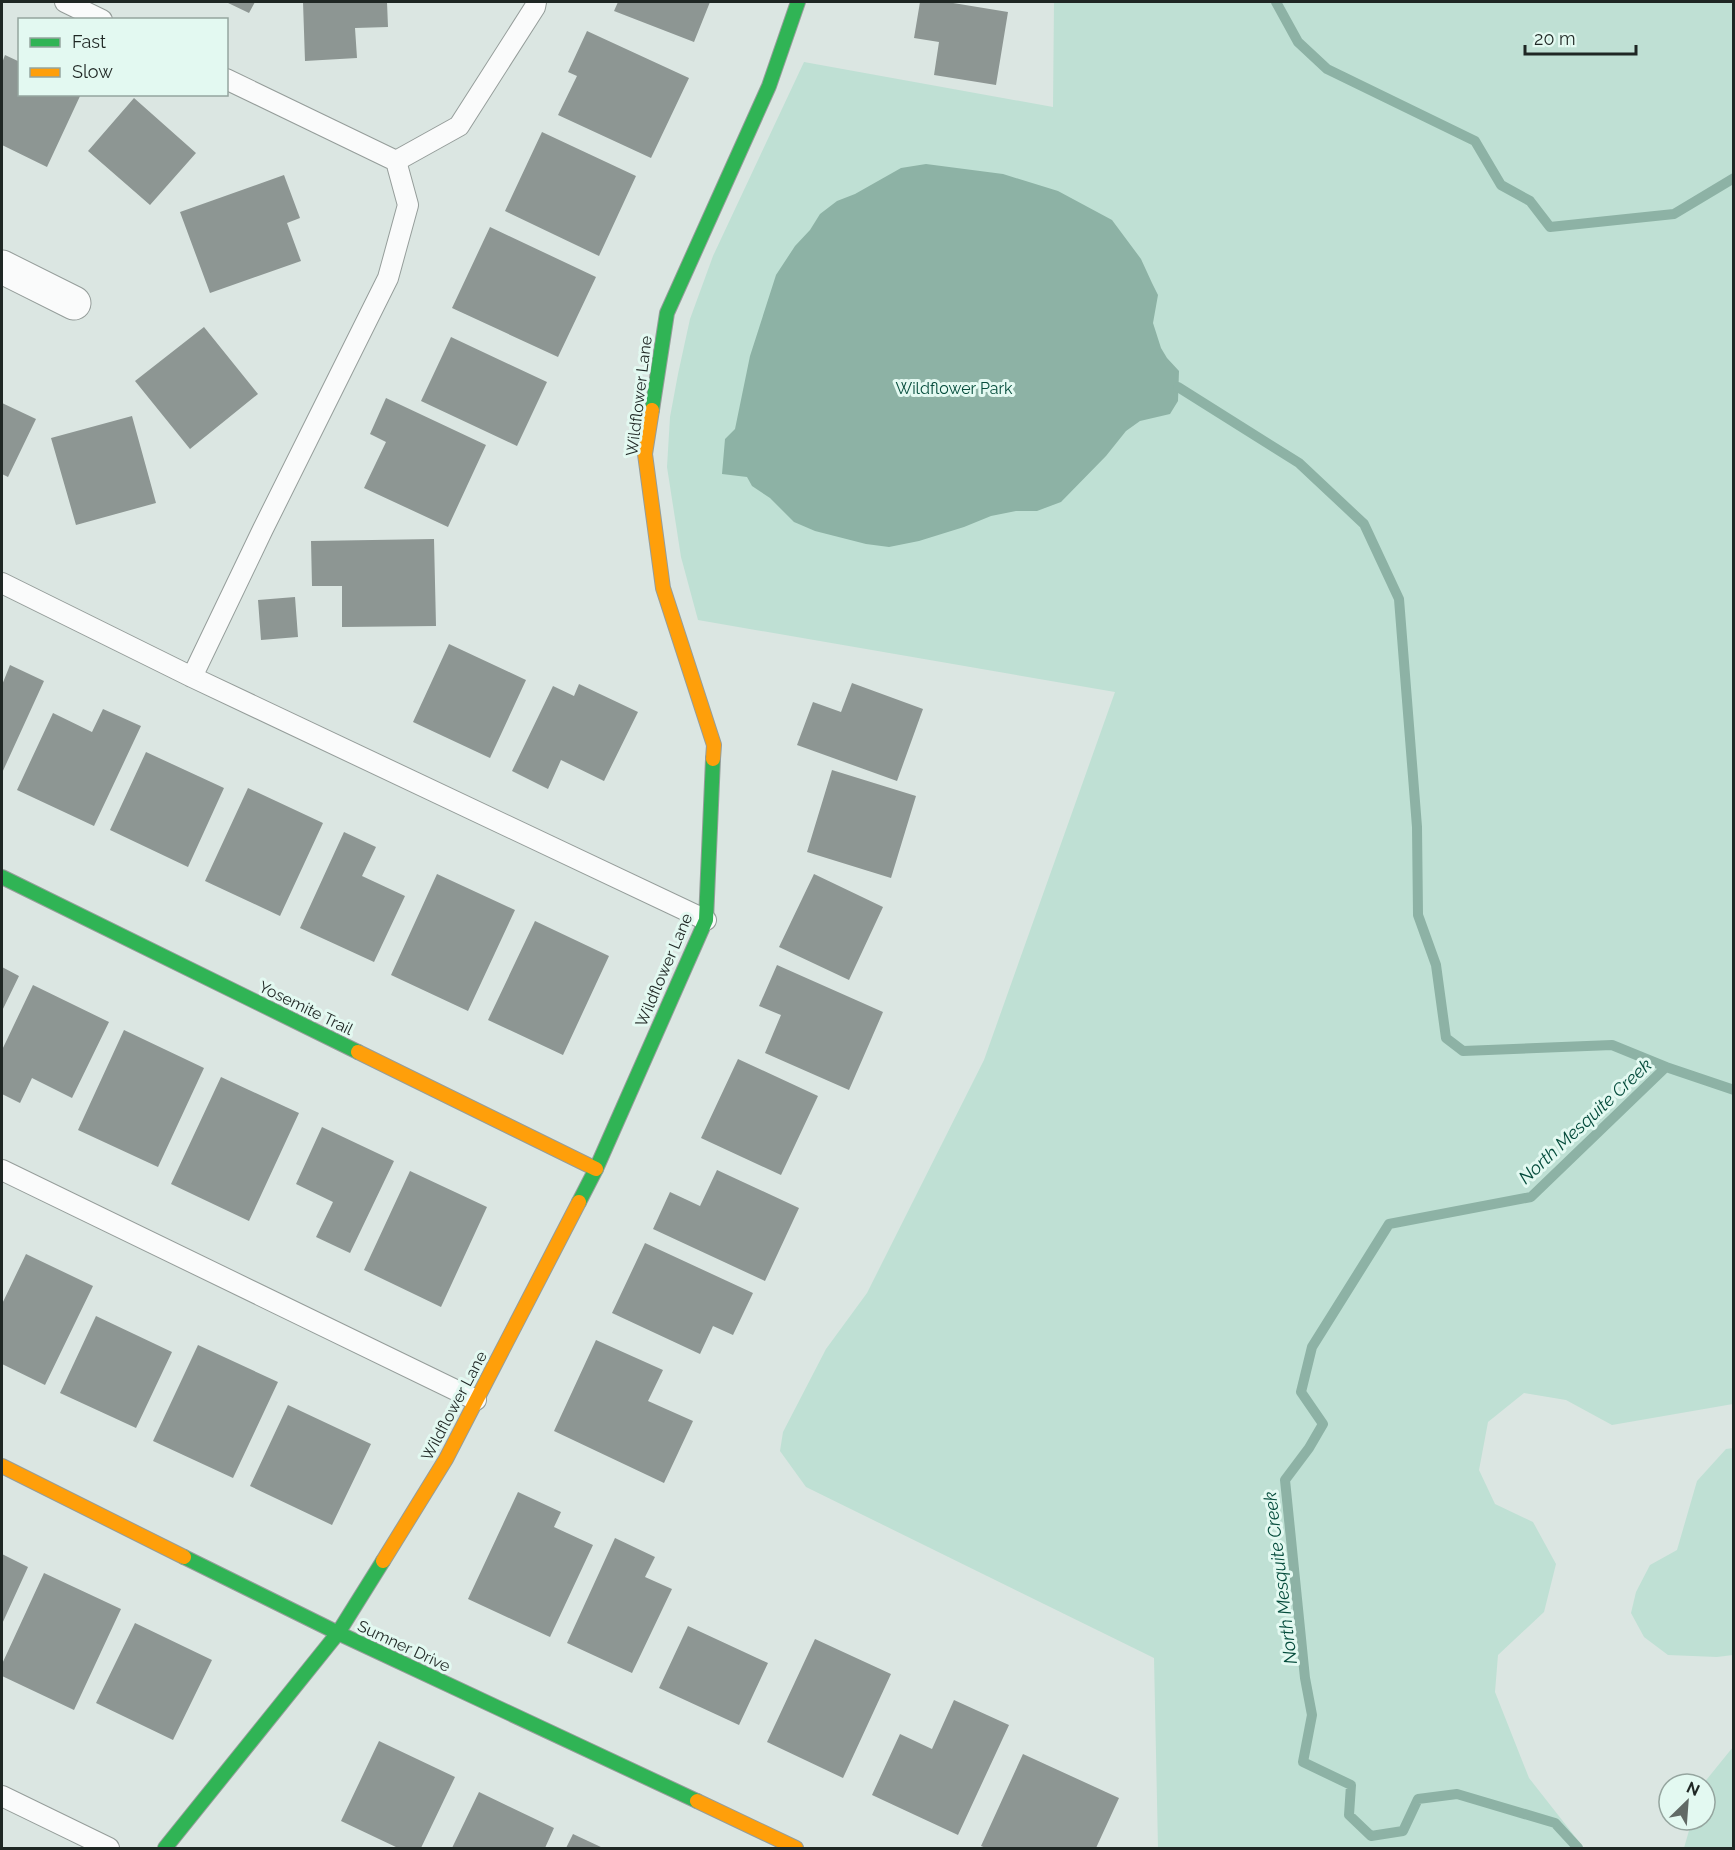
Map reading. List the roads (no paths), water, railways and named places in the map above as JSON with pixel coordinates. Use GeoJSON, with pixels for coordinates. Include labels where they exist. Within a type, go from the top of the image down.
{"type":"FeatureCollection","features":[{"type":"Feature","properties":{"kind":"street","name":"Wildflower Lane"},"geometry":{"type":"LineString","coordinates":[[165,1848],[338,1633],[446,1459],[596,1169],[706,920],[714,745],[663,588],[645,454],[667,313],[770,86],[798,2]]}},
{"type":"Feature","properties":{"kind":"street"},"geometry":{"type":"LineString","coordinates":[[2,267],[74,303]]}},
{"type":"Feature","properties":{"kind":"street","name":"Yosemite Trail"},"geometry":{"type":"LineString","coordinates":[[2,877],[596,1169]]}},
{"type":"Feature","properties":{"kind":"street","name":"Sumner Drive"},"geometry":{"type":"LineString","coordinates":[[2,1466],[338,1633],[796,1848]]}},
{"type":"Feature","properties":{"kind":"lane"},"geometry":{"type":"LineString","coordinates":[[64,2],[98,18]]}},
{"type":"Feature","properties":{"kind":"lane"},"geometry":{"type":"LineString","coordinates":[[396,161],[459,126],[536,2]]}},
{"type":"Feature","properties":{"kind":"lane"},"geometry":{"type":"LineString","coordinates":[[192,677],[388,278],[408,205],[396,161],[228,80]]}},
{"type":"Feature","properties":{"kind":"lane"},"geometry":{"type":"LineString","coordinates":[[2,583],[192,677],[706,920]]}},
{"type":"Feature","properties":{"kind":"lane"},"geometry":{"type":"LineString","coordinates":[[2,1170],[476,1401]]}},
{"type":"Feature","properties":{"kind":"lane"},"geometry":{"type":"LineString","coordinates":[[2,1796],[109,1848]]}},
{"type":"Feature","properties":{"kind":"waterway","name":"North Mesquite Creek"},"geometry":{"type":"LineString","coordinates":[[1276,2],[1298,42],[1327,69],[1475,141],[1501,185],[1530,201],[1550,227],[1674,214],[1734,178]]}},
{"type":"Feature","properties":{"kind":"waterway"},"geometry":{"type":"LineString","coordinates":[[1178,387],[1299,463],[1364,524],[1399,599],[1417,827],[1418,915],[1436,965],[1446,1038],[1463,1051],[1612,1045],[1666,1067]]}},
{"type":"Feature","properties":{"kind":"waterway","name":"North Mesquite Creek"},"geometry":{"type":"LineString","coordinates":[[1578,1848],[1555,1823],[1457,1794],[1418,1799],[1403,1831],[1371,1836],[1349,1815],[1351,1785],[1303,1762],[1312,1715],[1305,1678],[1285,1480],[1309,1448],[1323,1424],[1301,1392],[1312,1347],[1389,1224],[1531,1197],[1666,1067],[1734,1090]]}},
{"type":"Feature","properties":{"kind":"park label","name":"Wildflower Park"},"geometry":{"type":"Point","coordinates":[954,388]}}]}
